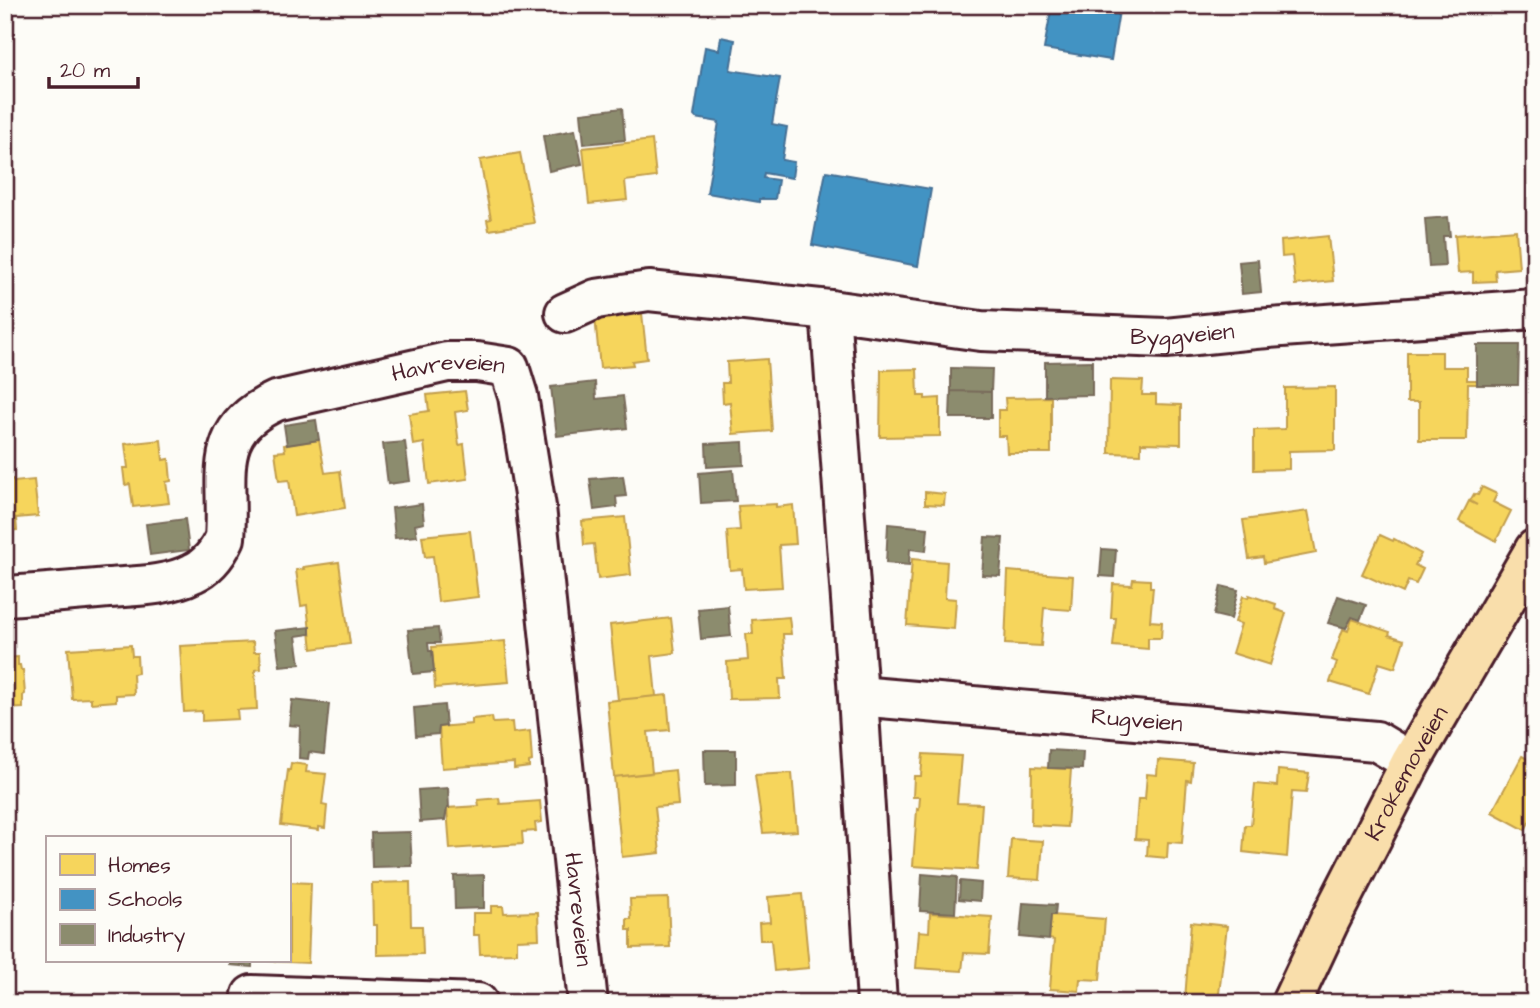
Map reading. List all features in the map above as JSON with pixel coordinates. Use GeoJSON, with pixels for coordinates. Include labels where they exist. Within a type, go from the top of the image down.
{"type":"FeatureCollection","features":[{"type":"Feature","properties":{"kind":"main road","name":"Krokemoveien"},"geometry":{"type":"LineString","coordinates":[[1291,1003],[1411,762],[1535,549]]}},
{"type":"Feature","properties":{"kind":"street","name":"Byggveien"},"geometry":{"type":"LineString","coordinates":[[565,313],[596,299],[649,292],[830,310],[981,331],[1166,338],[1535,309]]}},
{"type":"Feature","properties":{"kind":"street"},"geometry":{"type":"LineString","coordinates":[[830,310],[877,1003]]}},
{"type":"Feature","properties":{"kind":"street","name":"Havreveien"},"geometry":{"type":"LineString","coordinates":[[5,596],[147,585],[183,577],[206,566],[220,550],[225,538],[227,453],[237,432],[260,408],[276,401],[447,362],[477,362],[509,367],[518,396],[537,507],[588,1003]]}},
{"type":"Feature","properties":{"kind":"street","name":"Rugveien"},"geometry":{"type":"LineString","coordinates":[[858,696],[1376,741],[1411,762]]}},
{"type":"Feature","properties":{"kind":"street"},"geometry":{"type":"LineString","coordinates":[[252,995],[478,1003]]}},
{"type":"Feature","properties":{"kind":"building: Homes"},"geometry":{"type":"Polygon","coordinates":[[[652,140],[656,177],[625,181],[627,200],[589,204],[583,148],[652,140]]]}},
{"type":"Feature","properties":{"kind":"building: Homes"},"geometry":{"type":"Polygon","coordinates":[[[520,153],[534,223],[489,230],[487,220],[491,219],[480,160],[520,153]]]}},
{"type":"Feature","properties":{"kind":"building: Homes"},"geometry":{"type":"Polygon","coordinates":[[[1516,230],[1519,268],[1495,270],[1496,281],[1473,282],[1473,272],[1458,273],[1455,235],[1516,230]]]}},
{"type":"Feature","properties":{"kind":"building: Homes"},"geometry":{"type":"Polygon","coordinates":[[[1328,236],[1333,281],[1295,285],[1292,256],[1282,257],[1281,241],[1328,236]]]}},
{"type":"Feature","properties":{"kind":"building: Homes"},"geometry":{"type":"Polygon","coordinates":[[[642,313],[647,359],[632,361],[633,365],[600,368],[595,317],[642,313]]]}},
{"type":"Feature","properties":{"kind":"building: Homes"},"geometry":{"type":"Polygon","coordinates":[[[1407,352],[1442,352],[1442,367],[1467,367],[1467,380],[1477,380],[1477,384],[1468,384],[1467,440],[1419,440],[1419,402],[1407,402],[1407,352]]]}},
{"type":"Feature","properties":{"kind":"building: Homes"},"geometry":{"type":"Polygon","coordinates":[[[767,359],[772,431],[733,434],[730,402],[723,403],[722,383],[728,383],[727,362],[767,359]]]}},
{"type":"Feature","properties":{"kind":"building: Homes"},"geometry":{"type":"Polygon","coordinates":[[[917,369],[918,396],[925,396],[925,399],[940,398],[940,436],[880,437],[881,370],[917,369]]]}},
{"type":"Feature","properties":{"kind":"building: Homes"},"geometry":{"type":"Polygon","coordinates":[[[1110,380],[1143,381],[1142,395],[1156,395],[1156,404],[1181,405],[1181,444],[1141,443],[1141,454],[1109,453],[1110,380]]]}},
{"type":"Feature","properties":{"kind":"building: Homes"},"geometry":{"type":"Polygon","coordinates":[[[1335,387],[1335,450],[1289,451],[1289,469],[1254,470],[1254,430],[1285,429],[1285,388],[1335,387]]]}},
{"type":"Feature","properties":{"kind":"building: Homes"},"geometry":{"type":"Polygon","coordinates":[[[465,391],[468,410],[455,412],[459,445],[464,444],[468,479],[429,484],[424,443],[413,445],[409,414],[429,411],[427,395],[465,391]]]}},
{"type":"Feature","properties":{"kind":"building: Homes"},"geometry":{"type":"Polygon","coordinates":[[[1051,397],[1051,453],[1007,453],[1006,436],[998,436],[998,410],[1006,410],[1005,398],[1051,397]]]}},
{"type":"Feature","properties":{"kind":"building: Homes"},"geometry":{"type":"Polygon","coordinates":[[[161,440],[163,460],[169,459],[171,481],[166,482],[169,503],[133,507],[130,484],[125,485],[123,468],[128,468],[125,444],[161,440]]]}},
{"type":"Feature","properties":{"kind":"building: Homes"},"geometry":{"type":"Polygon","coordinates":[[[319,440],[325,473],[340,471],[345,508],[294,516],[289,480],[279,481],[275,452],[285,451],[284,445],[319,440]]]}},
{"type":"Feature","properties":{"kind":"building: Homes"},"geometry":{"type":"Polygon","coordinates":[[[13,479],[14,482],[34,480],[38,516],[16,518],[17,530],[5,531],[5,480],[13,479]]]}},
{"type":"Feature","properties":{"kind":"building: Homes"},"geometry":{"type":"Polygon","coordinates":[[[1482,487],[1497,494],[1493,502],[1511,511],[1496,541],[1459,521],[1469,501],[1477,505],[1470,501],[1474,494],[1478,495],[1482,487]]]}},
{"type":"Feature","properties":{"kind":"building: Homes"},"geometry":{"type":"Polygon","coordinates":[[[925,492],[945,494],[944,505],[925,504],[925,492]]]}},
{"type":"Feature","properties":{"kind":"building: Homes"},"geometry":{"type":"Polygon","coordinates":[[[776,504],[776,507],[793,505],[796,544],[779,545],[782,587],[744,589],[742,569],[730,570],[727,531],[740,530],[738,506],[776,504]]]}},
{"type":"Feature","properties":{"kind":"building: Homes"},"geometry":{"type":"Polygon","coordinates":[[[1308,511],[1316,553],[1264,563],[1263,557],[1249,559],[1243,520],[1308,511]]]}},
{"type":"Feature","properties":{"kind":"building: Homes"},"geometry":{"type":"Polygon","coordinates":[[[625,517],[631,575],[598,579],[594,544],[584,545],[582,521],[625,517]]]}},
{"type":"Feature","properties":{"kind":"building: Homes"},"geometry":{"type":"Polygon","coordinates":[[[470,531],[478,597],[438,602],[433,556],[425,557],[422,536],[470,531]]]}},
{"type":"Feature","properties":{"kind":"building: Homes"},"geometry":{"type":"Polygon","coordinates":[[[1380,535],[1393,541],[1394,539],[1421,554],[1415,565],[1423,569],[1416,584],[1408,581],[1403,593],[1362,574],[1380,535]]]}},
{"type":"Feature","properties":{"kind":"building: Homes"},"geometry":{"type":"Polygon","coordinates":[[[912,559],[947,562],[945,598],[956,599],[954,629],[907,625],[912,559]]]}},
{"type":"Feature","properties":{"kind":"building: Homes"},"geometry":{"type":"Polygon","coordinates":[[[339,562],[350,644],[312,649],[307,605],[301,606],[296,570],[339,562]]]}},
{"type":"Feature","properties":{"kind":"building: Homes"},"geometry":{"type":"Polygon","coordinates":[[[1008,571],[1073,576],[1071,610],[1044,608],[1041,646],[1005,644],[1008,571]]]}},
{"type":"Feature","properties":{"kind":"building: Homes"},"geometry":{"type":"Polygon","coordinates":[[[1133,579],[1150,580],[1150,587],[1153,587],[1150,621],[1162,622],[1161,638],[1148,638],[1148,649],[1113,646],[1116,618],[1111,618],[1113,584],[1132,585],[1133,579]]]}},
{"type":"Feature","properties":{"kind":"building: Homes"},"geometry":{"type":"Polygon","coordinates":[[[1249,595],[1276,604],[1275,609],[1286,613],[1270,665],[1232,653],[1241,624],[1235,622],[1243,596],[1248,598],[1249,595]]]}},
{"type":"Feature","properties":{"kind":"building: Homes"},"geometry":{"type":"Polygon","coordinates":[[[789,617],[791,634],[783,634],[786,679],[779,679],[780,698],[729,699],[727,662],[748,660],[746,634],[753,634],[752,620],[789,617]]]}},
{"type":"Feature","properties":{"kind":"building: Homes"},"geometry":{"type":"Polygon","coordinates":[[[671,618],[675,653],[652,656],[656,696],[618,700],[610,625],[671,618]]]}},
{"type":"Feature","properties":{"kind":"building: Homes"},"geometry":{"type":"Polygon","coordinates":[[[1352,619],[1390,632],[1389,635],[1404,640],[1395,668],[1379,663],[1369,694],[1330,682],[1337,662],[1332,660],[1343,629],[1348,631],[1352,619]]]}},
{"type":"Feature","properties":{"kind":"building: Homes"},"geometry":{"type":"Polygon","coordinates":[[[505,641],[509,682],[435,688],[432,647],[505,641]]]}},
{"type":"Feature","properties":{"kind":"building: Homes"},"geometry":{"type":"Polygon","coordinates":[[[253,642],[254,652],[260,652],[261,669],[255,670],[257,709],[237,710],[238,719],[202,721],[202,711],[184,712],[180,646],[253,642]]]}},
{"type":"Feature","properties":{"kind":"building: Homes"},"geometry":{"type":"Polygon","coordinates":[[[131,645],[132,656],[137,656],[138,673],[133,674],[134,694],[116,695],[116,701],[91,703],[91,698],[72,699],[68,649],[131,645]]]}},
{"type":"Feature","properties":{"kind":"building: Homes"},"geometry":{"type":"Polygon","coordinates":[[[18,657],[18,665],[23,670],[23,708],[5,709],[5,658],[18,657]]]}},
{"type":"Feature","properties":{"kind":"building: Homes"},"geometry":{"type":"Polygon","coordinates":[[[667,695],[670,730],[648,732],[652,773],[614,777],[607,701],[667,695]]]}},
{"type":"Feature","properties":{"kind":"building: Homes"},"geometry":{"type":"Polygon","coordinates":[[[492,717],[493,723],[512,722],[513,733],[530,731],[532,761],[529,762],[529,767],[514,769],[514,763],[442,768],[439,727],[472,724],[472,719],[492,717]]]}},
{"type":"Feature","properties":{"kind":"building: Homes"},"geometry":{"type":"Polygon","coordinates":[[[923,754],[961,756],[957,803],[982,804],[977,870],[913,866],[920,797],[913,797],[914,776],[921,776],[923,754]]]}},
{"type":"Feature","properties":{"kind":"building: Homes"},"geometry":{"type":"Polygon","coordinates":[[[1522,756],[1535,763],[1535,811],[1525,830],[1492,812],[1522,756]]]}},
{"type":"Feature","properties":{"kind":"building: Homes"},"geometry":{"type":"Polygon","coordinates":[[[1158,760],[1193,763],[1191,781],[1187,780],[1182,843],[1168,842],[1167,858],[1147,856],[1148,840],[1135,839],[1138,799],[1145,799],[1147,774],[1157,775],[1158,760]]]}},
{"type":"Feature","properties":{"kind":"building: Homes"},"geometry":{"type":"Polygon","coordinates":[[[291,763],[307,765],[306,772],[326,774],[322,805],[327,806],[325,828],[319,827],[319,830],[281,825],[291,763]]]}},
{"type":"Feature","properties":{"kind":"building: Homes"},"geometry":{"type":"Polygon","coordinates":[[[1032,767],[1071,769],[1067,827],[1031,825],[1032,767]]]}},
{"type":"Feature","properties":{"kind":"building: Homes"},"geometry":{"type":"Polygon","coordinates":[[[675,770],[678,805],[655,807],[660,853],[622,857],[614,777],[675,770]]]}},
{"type":"Feature","properties":{"kind":"building: Homes"},"geometry":{"type":"Polygon","coordinates":[[[1278,770],[1309,773],[1306,793],[1292,792],[1287,857],[1243,852],[1245,825],[1251,825],[1255,784],[1277,786],[1278,770]]]}},
{"type":"Feature","properties":{"kind":"building: Homes"},"geometry":{"type":"Polygon","coordinates":[[[792,773],[797,831],[763,833],[755,775],[792,773]]]}},
{"type":"Feature","properties":{"kind":"building: Homes"},"geometry":{"type":"Polygon","coordinates":[[[499,798],[500,804],[540,801],[542,822],[535,823],[536,831],[522,832],[523,844],[450,849],[447,808],[479,806],[478,800],[499,798]]]}},
{"type":"Feature","properties":{"kind":"building: Homes"},"geometry":{"type":"Polygon","coordinates":[[[1011,839],[1043,841],[1040,880],[1008,878],[1011,839]]]}},
{"type":"Feature","properties":{"kind":"building: Homes"},"geometry":{"type":"Polygon","coordinates":[[[290,882],[311,883],[308,963],[288,962],[290,962],[290,882]]]}},
{"type":"Feature","properties":{"kind":"building: Homes"},"geometry":{"type":"Polygon","coordinates":[[[410,882],[411,926],[422,926],[423,954],[377,955],[372,883],[410,882]]]}},
{"type":"Feature","properties":{"kind":"building: Homes"},"geometry":{"type":"Polygon","coordinates":[[[802,894],[809,968],[774,971],[771,940],[760,940],[759,923],[770,922],[768,897],[802,894]]]}},
{"type":"Feature","properties":{"kind":"building: Homes"},"geometry":{"type":"Polygon","coordinates":[[[668,898],[670,947],[631,948],[631,930],[627,930],[627,919],[631,919],[630,899],[668,898]]]}},
{"type":"Feature","properties":{"kind":"building: Homes"},"geometry":{"type":"Polygon","coordinates":[[[491,906],[503,906],[504,913],[538,912],[539,939],[517,940],[517,953],[480,954],[479,935],[473,935],[473,913],[491,913],[491,906]]]}},
{"type":"Feature","properties":{"kind":"building: Homes"},"geometry":{"type":"Polygon","coordinates":[[[930,913],[992,917],[989,954],[964,953],[962,971],[916,968],[919,931],[929,932],[930,913]]]}},
{"type":"Feature","properties":{"kind":"building: Homes"},"geometry":{"type":"Polygon","coordinates":[[[1051,915],[1105,919],[1100,980],[1080,979],[1079,991],[1050,989],[1054,940],[1049,939],[1051,915]]]}},
{"type":"Feature","properties":{"kind":"building: Homes"},"geometry":{"type":"Polygon","coordinates":[[[1191,922],[1227,926],[1218,1002],[1185,999],[1191,922]]]}},
{"type":"Feature","properties":{"kind":"building: Schools"},"geometry":{"type":"Polygon","coordinates":[[[1052,5],[1120,5],[1111,60],[1044,49],[1052,5]]]}},
{"type":"Feature","properties":{"kind":"building: Schools"},"geometry":{"type":"Polygon","coordinates":[[[721,37],[735,40],[730,70],[780,78],[772,124],[787,127],[782,160],[794,162],[792,178],[764,173],[763,178],[778,180],[775,199],[759,199],[759,202],[707,193],[719,122],[694,116],[705,47],[719,50],[721,37]]]}},
{"type":"Feature","properties":{"kind":"building: Schools"},"geometry":{"type":"Polygon","coordinates":[[[826,171],[931,189],[918,266],[812,245],[826,171]]]}},
{"type":"Feature","properties":{"kind":"building: Industry"},"geometry":{"type":"Polygon","coordinates":[[[622,108],[625,140],[584,144],[581,113],[622,108]]]}},
{"type":"Feature","properties":{"kind":"building: Industry"},"geometry":{"type":"Polygon","coordinates":[[[575,130],[582,164],[549,171],[543,136],[575,130]]]}},
{"type":"Feature","properties":{"kind":"building: Industry"},"geometry":{"type":"Polygon","coordinates":[[[1448,217],[1450,236],[1443,236],[1445,266],[1429,267],[1425,219],[1448,217]]]}},
{"type":"Feature","properties":{"kind":"building: Industry"},"geometry":{"type":"Polygon","coordinates":[[[1258,260],[1261,292],[1242,294],[1239,262],[1258,260]]]}},
{"type":"Feature","properties":{"kind":"building: Industry"},"geometry":{"type":"Polygon","coordinates":[[[1477,345],[1519,345],[1518,385],[1477,385],[1477,345]]]}},
{"type":"Feature","properties":{"kind":"building: Industry"},"geometry":{"type":"Polygon","coordinates":[[[1092,361],[1092,395],[1045,396],[1045,362],[1092,361]]]}},
{"type":"Feature","properties":{"kind":"building: Industry"},"geometry":{"type":"Polygon","coordinates":[[[951,368],[992,369],[991,392],[951,391],[951,368]]]}},
{"type":"Feature","properties":{"kind":"building: Industry"},"geometry":{"type":"Polygon","coordinates":[[[595,382],[596,399],[623,396],[627,428],[557,436],[551,387],[595,382]]]}},
{"type":"Feature","properties":{"kind":"building: Industry"},"geometry":{"type":"Polygon","coordinates":[[[951,391],[991,392],[991,418],[950,418],[951,391]]]}},
{"type":"Feature","properties":{"kind":"building: Industry"},"geometry":{"type":"Polygon","coordinates":[[[316,420],[319,440],[287,445],[284,425],[316,420]]]}},
{"type":"Feature","properties":{"kind":"building: Industry"},"geometry":{"type":"Polygon","coordinates":[[[405,442],[410,481],[388,484],[383,444],[405,442]]]}},
{"type":"Feature","properties":{"kind":"building: Industry"},"geometry":{"type":"Polygon","coordinates":[[[743,442],[744,465],[707,467],[706,444],[743,442]]]}},
{"type":"Feature","properties":{"kind":"building: Industry"},"geometry":{"type":"Polygon","coordinates":[[[733,470],[736,501],[701,503],[699,473],[733,470]]]}},
{"type":"Feature","properties":{"kind":"building: Industry"},"geometry":{"type":"Polygon","coordinates":[[[623,476],[626,496],[616,497],[617,507],[594,510],[590,479],[623,476]]]}},
{"type":"Feature","properties":{"kind":"building: Industry"},"geometry":{"type":"Polygon","coordinates":[[[422,504],[424,523],[415,525],[417,536],[395,538],[392,508],[422,504]]]}},
{"type":"Feature","properties":{"kind":"building: Industry"},"geometry":{"type":"Polygon","coordinates":[[[185,519],[189,550],[150,555],[146,524],[185,519]]]}},
{"type":"Feature","properties":{"kind":"building: Industry"},"geometry":{"type":"Polygon","coordinates":[[[888,524],[928,528],[926,551],[910,549],[909,565],[886,563],[888,524]]]}},
{"type":"Feature","properties":{"kind":"building: Industry"},"geometry":{"type":"Polygon","coordinates":[[[985,537],[1003,538],[1000,576],[982,575],[985,537]]]}},
{"type":"Feature","properties":{"kind":"building: Industry"},"geometry":{"type":"Polygon","coordinates":[[[1102,549],[1116,550],[1114,577],[1100,576],[1102,549]]]}},
{"type":"Feature","properties":{"kind":"building: Industry"},"geometry":{"type":"Polygon","coordinates":[[[1221,586],[1238,590],[1231,619],[1214,615],[1221,586]]]}},
{"type":"Feature","properties":{"kind":"building: Industry"},"geometry":{"type":"Polygon","coordinates":[[[1338,596],[1366,605],[1360,620],[1352,617],[1346,628],[1328,623],[1338,596]]]}},
{"type":"Feature","properties":{"kind":"building: Industry"},"geometry":{"type":"Polygon","coordinates":[[[728,606],[731,636],[701,639],[698,609],[728,606]]]}},
{"type":"Feature","properties":{"kind":"building: Industry"},"geometry":{"type":"Polygon","coordinates":[[[310,627],[310,634],[296,636],[300,664],[280,666],[275,631],[310,627]]]}},
{"type":"Feature","properties":{"kind":"building: Industry"},"geometry":{"type":"Polygon","coordinates":[[[438,628],[440,643],[428,643],[429,651],[432,651],[434,672],[413,674],[408,630],[438,628]]]}},
{"type":"Feature","properties":{"kind":"building: Industry"},"geometry":{"type":"Polygon","coordinates":[[[292,700],[329,704],[324,754],[309,752],[308,759],[299,758],[300,726],[289,725],[292,700]]]}},
{"type":"Feature","properties":{"kind":"building: Industry"},"geometry":{"type":"Polygon","coordinates":[[[444,705],[446,726],[439,727],[438,734],[416,736],[414,708],[444,705]]]}},
{"type":"Feature","properties":{"kind":"building: Industry"},"geometry":{"type":"Polygon","coordinates":[[[704,750],[736,750],[736,785],[705,786],[704,750]]]}},
{"type":"Feature","properties":{"kind":"building: Industry"},"geometry":{"type":"Polygon","coordinates":[[[1049,750],[1083,752],[1082,769],[1048,768],[1049,750]]]}},
{"type":"Feature","properties":{"kind":"building: Industry"},"geometry":{"type":"Polygon","coordinates":[[[448,788],[449,808],[445,820],[420,822],[418,790],[448,788]]]}},
{"type":"Feature","properties":{"kind":"building: Industry"},"geometry":{"type":"Polygon","coordinates":[[[410,832],[412,866],[372,867],[371,833],[410,832]]]}},
{"type":"Feature","properties":{"kind":"building: Industry"},"geometry":{"type":"Polygon","coordinates":[[[922,874],[957,877],[955,913],[920,911],[922,874]]]}},
{"type":"Feature","properties":{"kind":"building: Industry"},"geometry":{"type":"Polygon","coordinates":[[[484,875],[484,908],[455,909],[454,876],[484,875]]]}},
{"type":"Feature","properties":{"kind":"building: Industry"},"geometry":{"type":"Polygon","coordinates":[[[960,881],[981,883],[980,901],[959,899],[960,881]]]}},
{"type":"Feature","properties":{"kind":"building: Industry"},"geometry":{"type":"Polygon","coordinates":[[[1023,903],[1056,905],[1055,915],[1051,915],[1049,940],[1020,937],[1023,903]]]}},
{"type":"Feature","properties":{"kind":"building: Industry"},"geometry":{"type":"Polygon","coordinates":[[[230,962],[252,962],[252,967],[230,965],[230,962]]]}}]}
